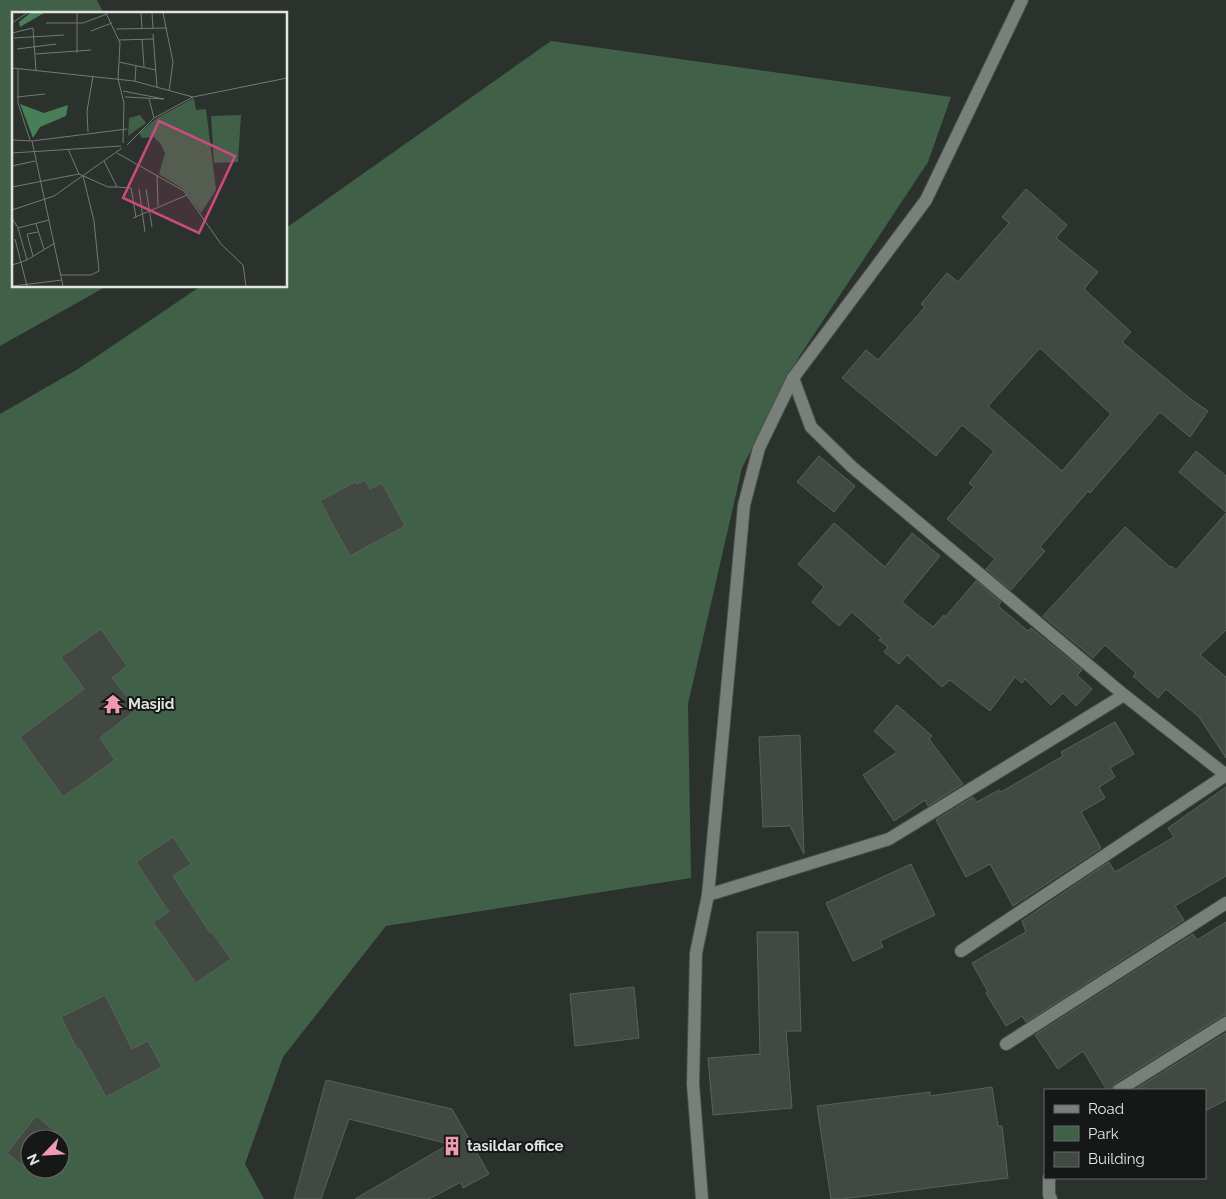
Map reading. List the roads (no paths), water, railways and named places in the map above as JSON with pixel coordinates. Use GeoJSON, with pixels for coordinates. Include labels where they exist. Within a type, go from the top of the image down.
{"type":"FeatureCollection","features":[{"type":"Feature","properties":{"kind":"street"},"geometry":{"type":"LineString","coordinates":[[702,1199],[693,1074],[696,953],[708,895],[744,505],[759,448],[793,378],[926,200],[1022,0]]}},
{"type":"Feature","properties":{"kind":"street"},"geometry":{"type":"LineString","coordinates":[[793,378],[811,427],[852,467],[1124,696],[1226,775],[961,951]]}},
{"type":"Feature","properties":{"kind":"street"},"geometry":{"type":"LineString","coordinates":[[708,895],[889,839],[1124,696]]}},
{"type":"Feature","properties":{"kind":"street"},"geometry":{"type":"LineString","coordinates":[[1006,1044],[1226,903]]}},
{"type":"Feature","properties":{"kind":"street"},"geometry":{"type":"LineString","coordinates":[[1121,1089],[1226,1024]]}},
{"type":"Feature","properties":{"kind":"street"},"geometry":{"type":"LineString","coordinates":[[1048,1179],[1051,1199]]}},
{"type":"Feature","properties":{"kind":"place","name":"Masjid"},"geometry":{"type":"Point","coordinates":[113,704]}},
{"type":"Feature","properties":{"kind":"place","name":"tasildar office"},"geometry":{"type":"Point","coordinates":[452,1146]}}]}
